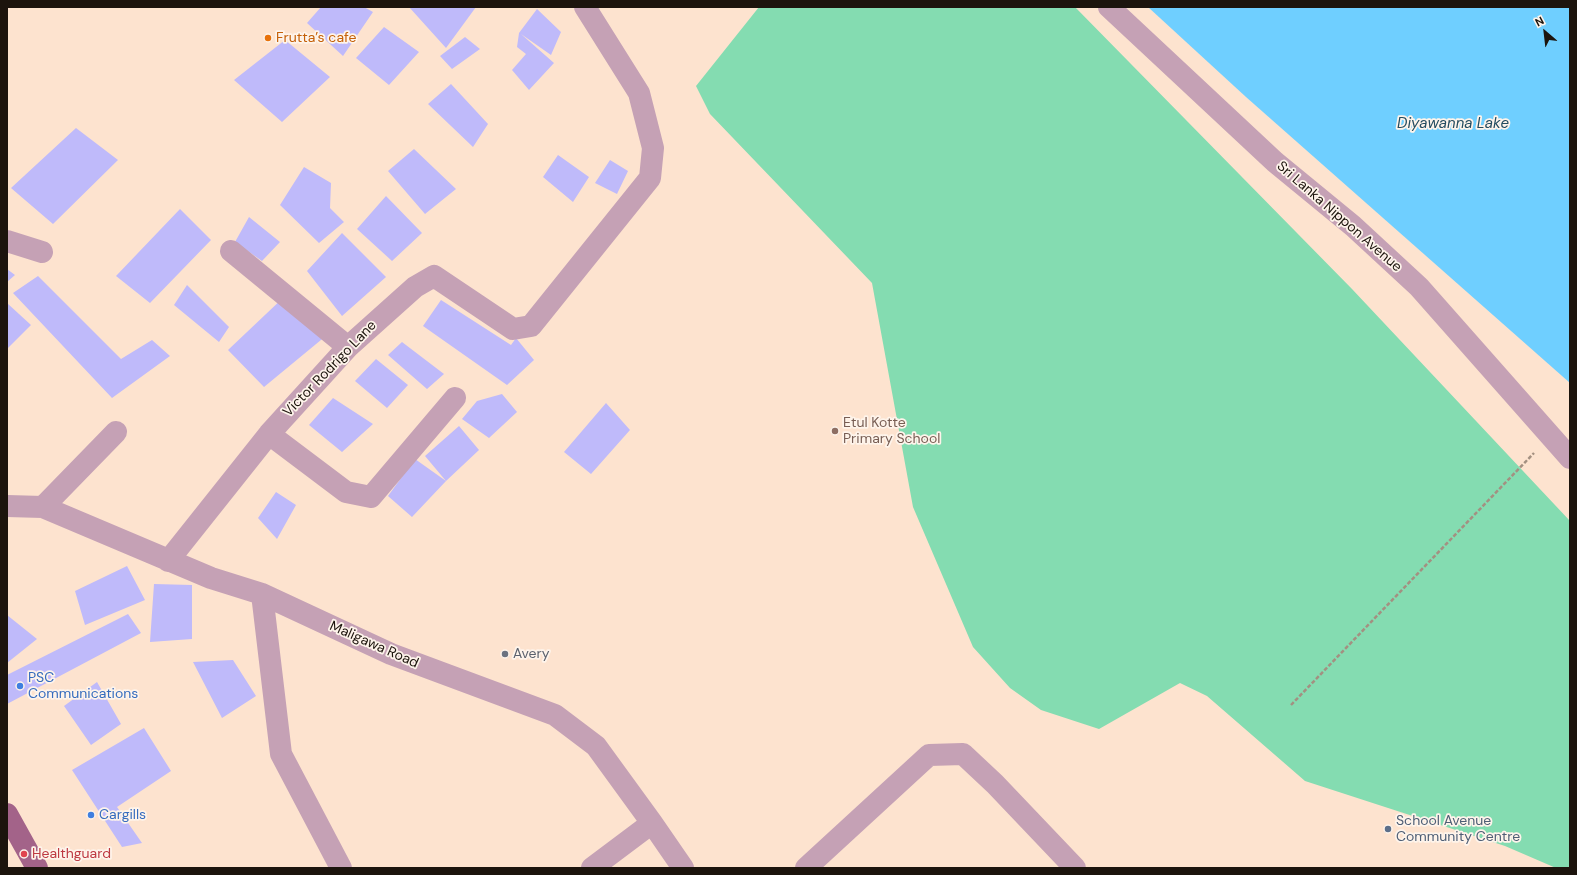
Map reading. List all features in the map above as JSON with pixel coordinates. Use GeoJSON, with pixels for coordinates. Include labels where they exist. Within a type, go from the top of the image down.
{"type":"FeatureCollection","features":[{"type":"Feature","properties":{"kind":"main road"},"geometry":{"type":"LineString","coordinates":[[7,814],[37,868]]}},
{"type":"Feature","properties":{"kind":"street","name":"Victor Rodrigo Lane"},"geometry":{"type":"LineString","coordinates":[[168,560],[269,434],[348,347],[415,287],[434,276],[512,328],[531,326],[650,178],[653,148],[639,93],[585,7]]}},
{"type":"Feature","properties":{"kind":"street","name":"Sri Lanka Nippon Avenue"},"geometry":{"type":"LineString","coordinates":[[1109,7],[1275,162],[1353,226],[1419,287],[1570,458]]}},
{"type":"Feature","properties":{"kind":"street"},"geometry":{"type":"LineString","coordinates":[[7,241],[42,252]]}},
{"type":"Feature","properties":{"kind":"street"},"geometry":{"type":"LineString","coordinates":[[231,251],[348,347]]}},
{"type":"Feature","properties":{"kind":"street"},"geometry":{"type":"LineString","coordinates":[[269,434],[346,492],[371,497],[455,398]]}},
{"type":"Feature","properties":{"kind":"street"},"geometry":{"type":"LineString","coordinates":[[43,507],[116,432]]}},
{"type":"Feature","properties":{"kind":"street","name":"Maligawa Road"},"geometry":{"type":"LineString","coordinates":[[7,506],[43,507],[211,578],[262,594],[391,654],[555,715],[596,746],[683,868]]}},
{"type":"Feature","properties":{"kind":"street"},"geometry":{"type":"LineString","coordinates":[[262,594],[281,754],[341,868]]}},
{"type":"Feature","properties":{"kind":"street"},"geometry":{"type":"LineString","coordinates":[[806,868],[929,755],[963,754],[995,784],[1075,868]]}},
{"type":"Feature","properties":{"kind":"street"},"geometry":{"type":"LineString","coordinates":[[592,868],[652,823]]}},
{"type":"Feature","properties":{"kind":"path"},"geometry":{"type":"LineString","coordinates":[[1291,705],[1550,436]]}},
{"type":"Feature","properties":{"kind":"green space"},"geometry":{"type":"Polygon","coordinates":[[[759,7],[1075,7],[1352,289],[1570,521],[1570,868],[1556,868],[1505,846],[1305,781],[1207,696],[1180,683],[1099,729],[1041,710],[1010,688],[973,647],[913,507],[872,283],[710,114],[696,86],[759,7]]]}},
{"type":"Feature","properties":{"kind":"water","name":"Diyawanna Lake"},"geometry":{"type":"Polygon","coordinates":[[[1148,7],[1570,7],[1570,383],[1246,97],[1148,7]]]}},
{"type":"Feature","properties":{"kind":"building"},"geometry":{"type":"Polygon","coordinates":[[[321,7],[364,7],[373,12],[343,56],[307,23],[321,7]]]}},
{"type":"Feature","properties":{"kind":"building"},"geometry":{"type":"Polygon","coordinates":[[[409,7],[476,7],[446,48],[409,7]]]}},
{"type":"Feature","properties":{"kind":"building"},"geometry":{"type":"Polygon","coordinates":[[[537,9],[561,32],[551,55],[521,34],[554,63],[529,90],[512,70],[526,54],[517,47],[519,33],[537,9]]]}},
{"type":"Feature","properties":{"kind":"building"},"geometry":{"type":"Polygon","coordinates":[[[384,27],[419,52],[389,85],[356,58],[384,27]]]}},
{"type":"Feature","properties":{"kind":"building"},"geometry":{"type":"Polygon","coordinates":[[[465,37],[480,49],[452,69],[440,56],[465,37]]]}},
{"type":"Feature","properties":{"kind":"building"},"geometry":{"type":"Polygon","coordinates":[[[285,40],[330,77],[282,122],[234,80],[285,40]]]}},
{"type":"Feature","properties":{"kind":"building"},"geometry":{"type":"Polygon","coordinates":[[[451,84],[488,124],[473,147],[428,104],[451,84]]]}},
{"type":"Feature","properties":{"kind":"building"},"geometry":{"type":"Polygon","coordinates":[[[76,128],[118,160],[53,224],[11,188],[76,128]]]}},
{"type":"Feature","properties":{"kind":"building"},"geometry":{"type":"Polygon","coordinates":[[[414,149],[456,189],[425,214],[388,171],[414,149]]]}},
{"type":"Feature","properties":{"kind":"building"},"geometry":{"type":"Polygon","coordinates":[[[558,155],[589,177],[573,202],[543,177],[558,155]]]}},
{"type":"Feature","properties":{"kind":"building"},"geometry":{"type":"Polygon","coordinates":[[[610,160],[628,171],[617,194],[595,183],[610,160]]]}},
{"type":"Feature","properties":{"kind":"building"},"geometry":{"type":"Polygon","coordinates":[[[304,167],[331,183],[330,208],[344,222],[319,243],[280,205],[304,167]]]}},
{"type":"Feature","properties":{"kind":"building"},"geometry":{"type":"Polygon","coordinates":[[[386,196],[422,233],[392,261],[357,229],[386,196]]]}},
{"type":"Feature","properties":{"kind":"building"},"geometry":{"type":"Polygon","coordinates":[[[180,209],[211,240],[150,303],[116,276],[180,209]]]}},
{"type":"Feature","properties":{"kind":"building"},"geometry":{"type":"Polygon","coordinates":[[[249,217],[280,242],[262,261],[235,242],[249,217]]]}},
{"type":"Feature","properties":{"kind":"building"},"geometry":{"type":"Polygon","coordinates":[[[342,233],[386,277],[342,316],[307,271],[342,233]]]}},
{"type":"Feature","properties":{"kind":"building"},"geometry":{"type":"Polygon","coordinates":[[[7,269],[15,275],[7,282],[7,269]]]}},
{"type":"Feature","properties":{"kind":"building"},"geometry":{"type":"Polygon","coordinates":[[[38,276],[121,359],[152,340],[170,356],[112,398],[13,293],[38,276]]]}},
{"type":"Feature","properties":{"kind":"building"},"geometry":{"type":"Polygon","coordinates":[[[187,285],[229,327],[219,342],[174,305],[187,285]]]}},
{"type":"Feature","properties":{"kind":"building"},"geometry":{"type":"Polygon","coordinates":[[[285,296],[327,335],[264,387],[228,350],[285,296]]]}},
{"type":"Feature","properties":{"kind":"building"},"geometry":{"type":"Polygon","coordinates":[[[441,300],[511,345],[516,338],[534,360],[507,385],[423,326],[441,300]]]}},
{"type":"Feature","properties":{"kind":"building"},"geometry":{"type":"Polygon","coordinates":[[[7,303],[31,325],[7,349],[7,303]]]}},
{"type":"Feature","properties":{"kind":"building"},"geometry":{"type":"Polygon","coordinates":[[[402,342],[444,374],[427,389],[388,355],[402,342]]]}},
{"type":"Feature","properties":{"kind":"building"},"geometry":{"type":"Polygon","coordinates":[[[376,359],[408,385],[387,408],[355,381],[376,359]]]}},
{"type":"Feature","properties":{"kind":"building"},"geometry":{"type":"Polygon","coordinates":[[[502,394],[517,412],[489,438],[462,419],[477,401],[502,394]]]}},
{"type":"Feature","properties":{"kind":"building"},"geometry":{"type":"Polygon","coordinates":[[[333,398],[373,424],[342,452],[309,425],[333,398]]]}},
{"type":"Feature","properties":{"kind":"building"},"geometry":{"type":"Polygon","coordinates":[[[606,403],[630,430],[591,474],[564,452],[606,403]]]}},
{"type":"Feature","properties":{"kind":"building"},"geometry":{"type":"Polygon","coordinates":[[[459,426],[479,450],[446,481],[425,456],[459,426]]]}},
{"type":"Feature","properties":{"kind":"building"},"geometry":{"type":"Polygon","coordinates":[[[415,459],[446,481],[412,517],[388,496],[415,459]]]}},
{"type":"Feature","properties":{"kind":"building"},"geometry":{"type":"Polygon","coordinates":[[[276,492],[296,505],[277,539],[258,518],[276,492]]]}},
{"type":"Feature","properties":{"kind":"building"},"geometry":{"type":"Polygon","coordinates":[[[127,566],[145,600],[85,625],[75,591],[127,566]]]}},
{"type":"Feature","properties":{"kind":"building"},"geometry":{"type":"Polygon","coordinates":[[[154,584],[192,585],[192,639],[150,642],[154,584]]]}},
{"type":"Feature","properties":{"kind":"building"},"geometry":{"type":"Polygon","coordinates":[[[128,614],[141,633],[7,704],[7,675],[128,614]]]}},
{"type":"Feature","properties":{"kind":"building"},"geometry":{"type":"Polygon","coordinates":[[[7,615],[37,639],[7,663],[7,615]]]}},
{"type":"Feature","properties":{"kind":"building"},"geometry":{"type":"Polygon","coordinates":[[[233,660],[256,696],[222,718],[193,662],[233,660]]]}},
{"type":"Feature","properties":{"kind":"building"},"geometry":{"type":"Polygon","coordinates":[[[97,682],[121,724],[91,745],[64,706],[97,682]]]}},
{"type":"Feature","properties":{"kind":"building"},"geometry":{"type":"Polygon","coordinates":[[[144,728],[171,771],[117,807],[142,843],[122,847],[72,770],[144,728]]]}},
{"type":"Feature","properties":{"kind":"place","name":"Frutta’s cafe"},"geometry":{"type":"Point","coordinates":[268,38]}},
{"type":"Feature","properties":{"kind":"place","name":"Etul Kotte Primary School"},"geometry":{"type":"Point","coordinates":[835,431]}},
{"type":"Feature","properties":{"kind":"place","name":"Avery"},"geometry":{"type":"Point","coordinates":[505,654]}},
{"type":"Feature","properties":{"kind":"place","name":"PSC Communications"},"geometry":{"type":"Point","coordinates":[20,686]}},
{"type":"Feature","properties":{"kind":"place","name":"Cargills"},"geometry":{"type":"Point","coordinates":[91,815]}},
{"type":"Feature","properties":{"kind":"place","name":"School Avenue Community Centre"},"geometry":{"type":"Point","coordinates":[1388,829]}},
{"type":"Feature","properties":{"kind":"place","name":"Healthguard"},"geometry":{"type":"Point","coordinates":[24,854]}}]}
